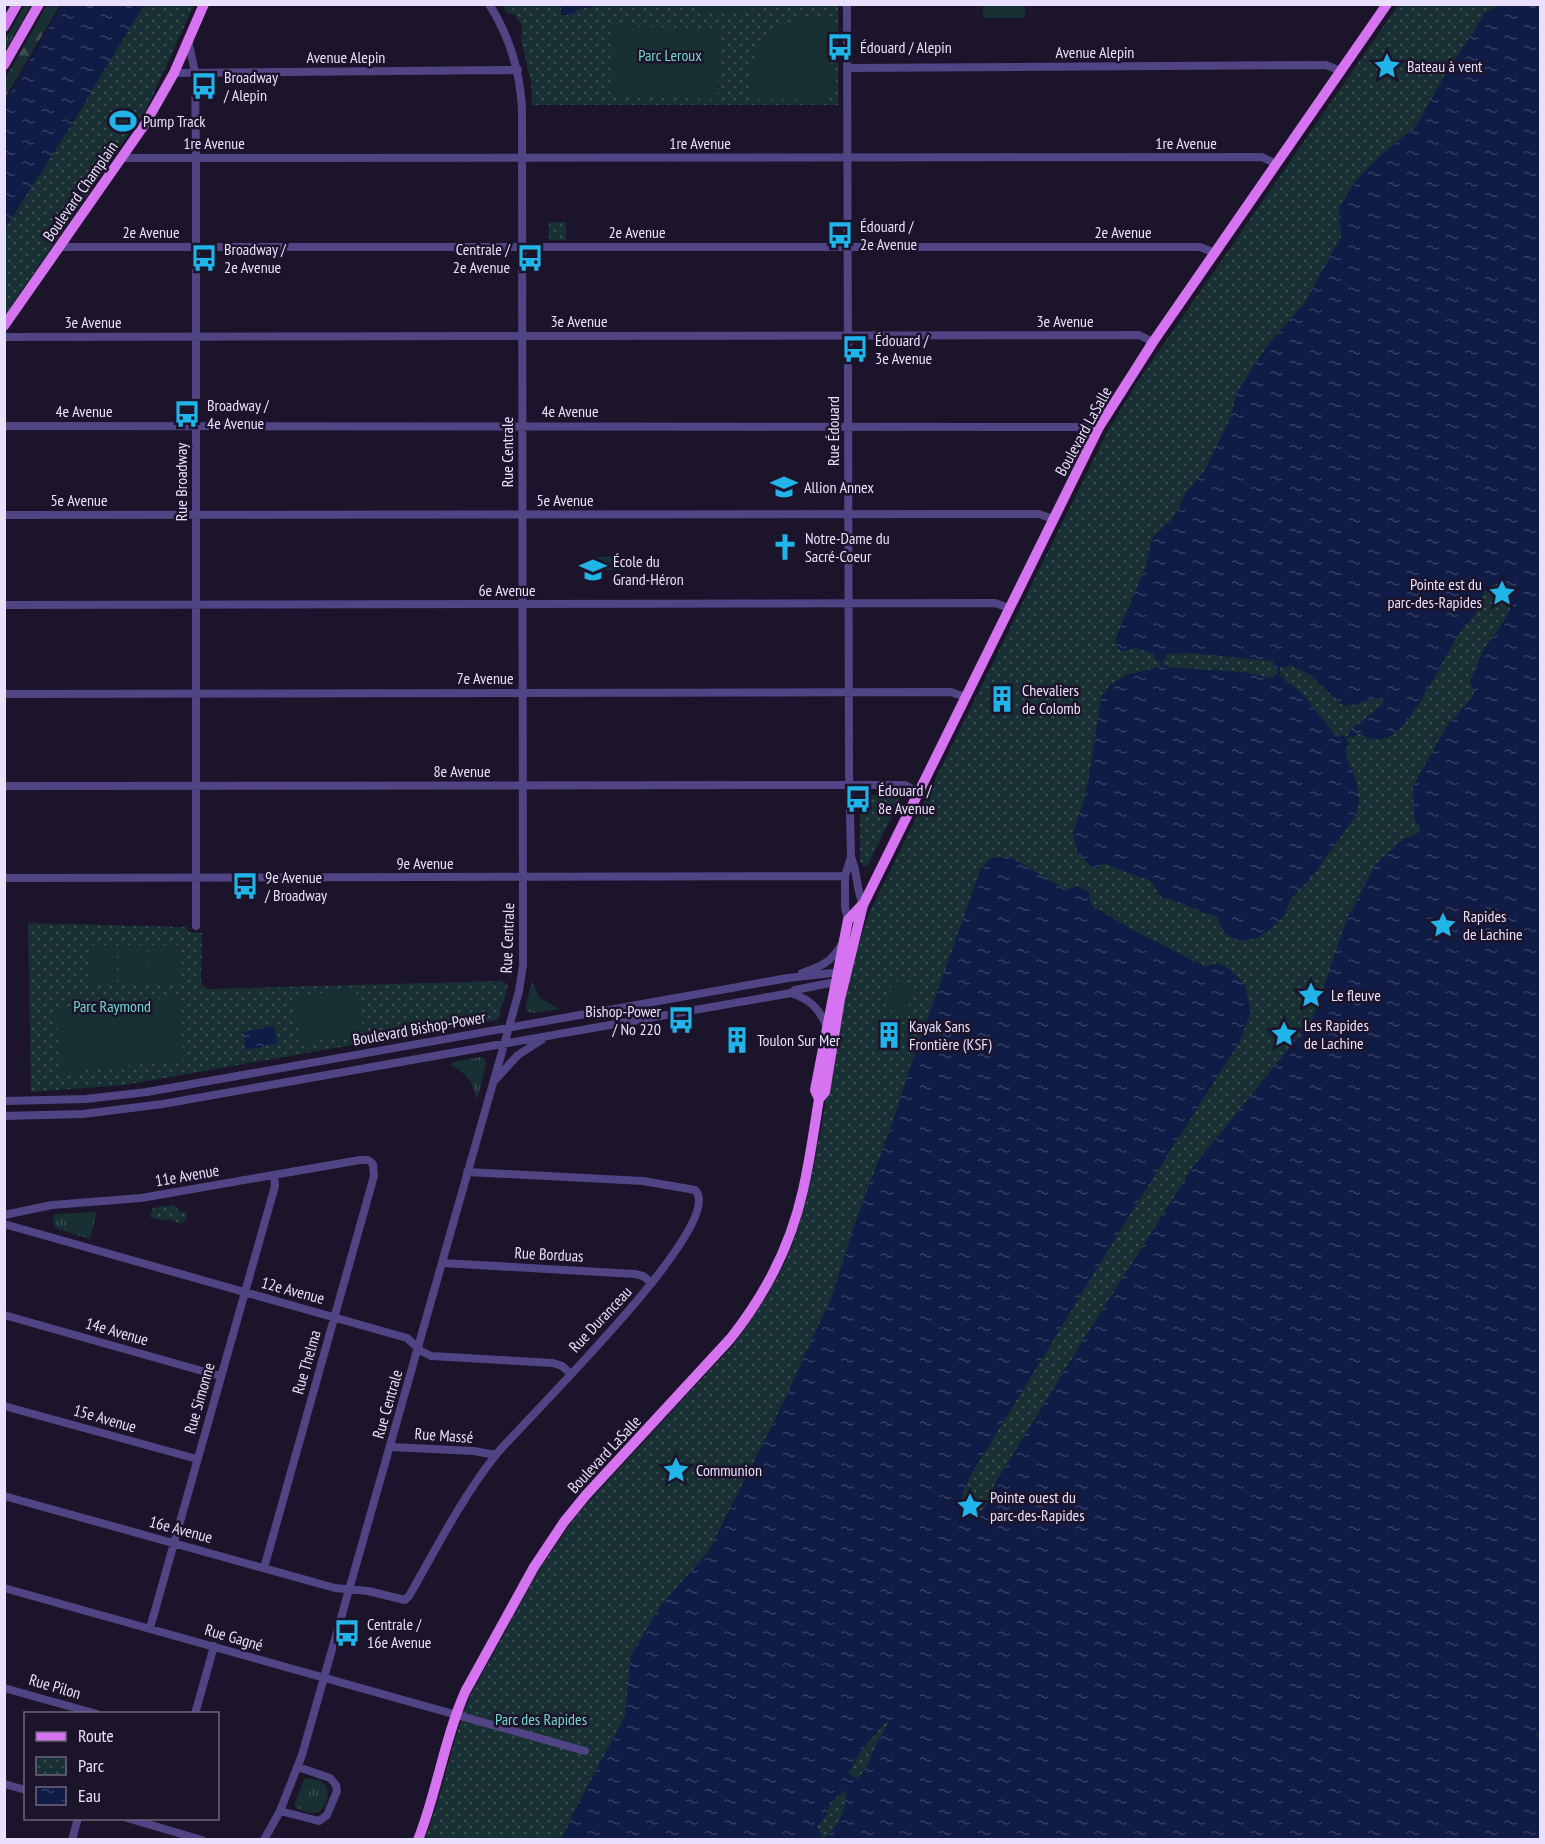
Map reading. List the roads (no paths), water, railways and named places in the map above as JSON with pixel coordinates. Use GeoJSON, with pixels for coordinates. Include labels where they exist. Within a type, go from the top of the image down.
{"type":"FeatureCollection","features":[{"type":"Feature","properties":{"kind":"main road"},"geometry":{"type":"LineString","coordinates":[[4,27],[17,4]]}},
{"type":"Feature","properties":{"kind":"main road"},"geometry":{"type":"LineString","coordinates":[[4,65],[39,4]]}},
{"type":"Feature","properties":{"kind":"main road","name":"Boulevard Champlain"},"geometry":{"type":"LineString","coordinates":[[4,326],[159,101],[174,73],[204,4]]}},
{"type":"Feature","properties":{"kind":"main road","name":"Boulevard LaSalle"},"geometry":{"type":"LineString","coordinates":[[819,1099],[815,1090],[826,1025],[862,905],[1099,427],[1153,342],[1387,4]]}},
{"type":"Feature","properties":{"kind":"main road","name":"Boulevard LaSalle"},"geometry":{"type":"LineString","coordinates":[[418,1839],[456,1714],[476,1671],[534,1567],[558,1530],[586,1496],[741,1326],[778,1262],[800,1203],[819,1099],[825,1092],[848,920],[862,905]]}},
{"type":"Feature","properties":{"kind":"street","name":"Rue Centrale"},"geometry":{"type":"LineString","coordinates":[[264,1839],[280,1811],[298,1767],[325,1678],[509,1028],[523,965],[521,96],[518,70],[505,33],[489,4]]}},
{"type":"Feature","properties":{"kind":"street","name":"Rue Édouard"},"geometry":{"type":"LineString","coordinates":[[848,4],[848,604],[851,857],[845,876],[845,907],[848,920]]}},
{"type":"Feature","properties":{"kind":"street","name":"Rue Broadway"},"geometry":{"type":"LineString","coordinates":[[188,40],[195,72],[196,158],[196,926]]}},
{"type":"Feature","properties":{"kind":"street","name":"Avenue Alepin"},"geometry":{"type":"LineString","coordinates":[[847,68],[1329,65],[1341,71]]}},
{"type":"Feature","properties":{"kind":"street","name":"Avenue Alepin"},"geometry":{"type":"LineString","coordinates":[[174,73],[518,70]]}},
{"type":"Feature","properties":{"kind":"street","name":"1re Avenue"},"geometry":{"type":"LineString","coordinates":[[121,158],[1262,157],[1276,164]]}},
{"type":"Feature","properties":{"kind":"street","name":"2e Avenue"},"geometry":{"type":"LineString","coordinates":[[59,247],[1200,247],[1215,253]]}},
{"type":"Feature","properties":{"kind":"street","name":"3e Avenue"},"geometry":{"type":"LineString","coordinates":[[4,337],[1139,335],[1153,342]]}},
{"type":"Feature","properties":{"kind":"street","name":"4e Avenue"},"geometry":{"type":"LineString","coordinates":[[4,426],[1099,427]]}},
{"type":"Feature","properties":{"kind":"street","name":"5e Avenue"},"geometry":{"type":"LineString","coordinates":[[4,515],[1041,514],[1053,519]]}},
{"type":"Feature","properties":{"kind":"street","name":"6e Avenue"},"geometry":{"type":"LineString","coordinates":[[4,605],[998,603],[1009,608]]}},
{"type":"Feature","properties":{"kind":"street","name":"7e Avenue"},"geometry":{"type":"LineString","coordinates":[[4,694],[954,692],[965,696]]}},
{"type":"Feature","properties":{"kind":"street","name":"8e Avenue"},"geometry":{"type":"LineString","coordinates":[[4,786],[849,784],[905,785],[917,792]]}},
{"type":"Feature","properties":{"kind":"street","name":"Rue Édouard"},"geometry":{"type":"LineString","coordinates":[[851,857],[856,868],[857,892],[862,905]]}},
{"type":"Feature","properties":{"kind":"street","name":"9e Avenue"},"geometry":{"type":"LineString","coordinates":[[4,878],[845,876]]}},
{"type":"Feature","properties":{"kind":"street"},"geometry":{"type":"LineString","coordinates":[[790,977],[827,963],[837,952],[845,936]]}},
{"type":"Feature","properties":{"kind":"street","name":"Boulevard Bishop-Power"},"geometry":{"type":"LineString","coordinates":[[4,1101],[86,1099],[147,1092],[790,977],[841,980]]}},
{"type":"Feature","properties":{"kind":"street","name":"Boulevard Bishop-Power"},"geometry":{"type":"LineString","coordinates":[[4,1116],[57,1116],[131,1109],[791,993],[795,990],[841,980]]}},
{"type":"Feature","properties":{"kind":"street"},"geometry":{"type":"LineString","coordinates":[[791,993],[810,1002],[822,1015],[826,1025]]}},
{"type":"Feature","properties":{"kind":"street"},"geometry":{"type":"LineString","coordinates":[[491,1087],[518,1055],[551,1035]]}},
{"type":"Feature","properties":{"kind":"street","name":"11e Avenue"},"geometry":{"type":"LineString","coordinates":[[4,1215],[52,1205],[141,1198],[364,1160],[372,1164]]}},
{"type":"Feature","properties":{"kind":"street","name":"Rue Thelma"},"geometry":{"type":"LineString","coordinates":[[264,1568],[374,1176],[372,1164]]}},
{"type":"Feature","properties":{"kind":"street","name":"Rue Duranceau"},"geometry":{"type":"LineString","coordinates":[[350,1590],[368,1591],[405,1600],[409,1596],[460,1506],[496,1455],[652,1283],[674,1255],[700,1203],[699,1194],[695,1190],[643,1181],[467,1172]]}},
{"type":"Feature","properties":{"kind":"street","name":"Rue Simonne"},"geometry":{"type":"LineString","coordinates":[[150,1628],[275,1186],[274,1175]]}},
{"type":"Feature","properties":{"kind":"street","name":"12e Avenue"},"geometry":{"type":"LineString","coordinates":[[4,1224],[407,1338],[431,1356],[556,1363],[570,1373]]}},
{"type":"Feature","properties":{"kind":"street","name":"Rue Borduas"},"geometry":{"type":"LineString","coordinates":[[442,1263],[635,1274],[643,1276],[652,1283]]}},
{"type":"Feature","properties":{"kind":"street","name":"14e Avenue"},"geometry":{"type":"LineString","coordinates":[[4,1315],[220,1376]]}},
{"type":"Feature","properties":{"kind":"street","name":"15e Avenue"},"geometry":{"type":"LineString","coordinates":[[4,1406],[197,1459]]}},
{"type":"Feature","properties":{"kind":"street","name":"Rue Massé"},"geometry":{"type":"LineString","coordinates":[[390,1447],[474,1451],[496,1455]]}},
{"type":"Feature","properties":{"kind":"street","name":"16e Avenue"},"geometry":{"type":"LineString","coordinates":[[4,1496],[335,1588],[350,1590]]}},
{"type":"Feature","properties":{"kind":"street","name":"Rue Gagné"},"geometry":{"type":"LineString","coordinates":[[4,1588],[585,1751]]}},
{"type":"Feature","properties":{"kind":"street"},"geometry":{"type":"LineString","coordinates":[[195,1712],[214,1646]]}},
{"type":"Feature","properties":{"kind":"street","name":"Rue Pilon"},"geometry":{"type":"LineString","coordinates":[[4,1688],[93,1712]]}},
{"type":"Feature","properties":{"kind":"street"},"geometry":{"type":"LineString","coordinates":[[280,1811],[315,1821],[322,1820],[327,1815],[337,1791],[335,1782],[330,1778],[298,1767]]}},
{"type":"Feature","properties":{"kind":"street"},"geometry":{"type":"LineString","coordinates":[[4,1784],[24,1789]]}},
{"type":"Feature","properties":{"kind":"street"},"geometry":{"type":"LineString","coordinates":[[72,1839],[77,1820]]}},
{"type":"Feature","properties":{"kind":"street"},"geometry":{"type":"LineString","coordinates":[[139,1820],[164,1824],[202,1839]]}},
{"type":"Feature","properties":{"kind":"water"},"geometry":{"type":"Polygon","coordinates":[[[62,5],[144,5],[5,228],[5,102],[62,5]]]}},
{"type":"Feature","properties":{"kind":"water"},"geometry":{"type":"Polygon","coordinates":[[[561,5],[594,5],[594,7],[577,9],[573,15],[561,15],[561,5]]]}},
{"type":"Feature","properties":{"kind":"water","name":"Rapides de Lachine"},"geometry":{"type":"Polygon","coordinates":[[[1500,5],[1540,5],[1540,1732],[1536,1735],[1540,1741],[1540,1839],[824,1839],[841,1817],[846,1790],[830,1803],[825,1817],[817,1826],[822,1834],[821,1839],[562,1839],[625,1716],[631,1655],[661,1605],[708,1552],[775,1420],[832,1296],[857,1217],[890,1130],[981,868],[991,858],[1010,857],[1066,890],[1077,886],[1089,892],[1091,905],[1133,930],[1206,967],[1217,963],[1231,970],[1245,985],[1251,1012],[1240,1041],[1134,1208],[971,1475],[963,1493],[962,1506],[964,1511],[975,1513],[984,1509],[997,1480],[1193,1167],[1312,1020],[1347,919],[1375,865],[1403,839],[1418,833],[1420,828],[1414,818],[1413,786],[1448,724],[1472,698],[1474,692],[1470,682],[1483,651],[1504,622],[1511,607],[1512,588],[1505,582],[1485,591],[1478,609],[1459,634],[1411,715],[1394,734],[1381,739],[1368,738],[1360,733],[1352,738],[1349,732],[1384,702],[1382,698],[1346,706],[1342,705],[1309,674],[1291,665],[1279,668],[1274,667],[1273,661],[1189,653],[1166,654],[1166,659],[1156,661],[1154,654],[1136,648],[1122,651],[1115,640],[1146,566],[1152,538],[1173,518],[1187,492],[1205,470],[1230,419],[1237,392],[1267,346],[1304,304],[1341,237],[1339,208],[1354,183],[1380,156],[1416,126],[1485,13],[1500,5]],[[889,1721],[862,1750],[849,1772],[853,1777],[858,1778],[865,1770],[889,1721]]]}},
{"type":"Feature","properties":{"kind":"water"},"geometry":{"type":"Polygon","coordinates":[[[1167,665],[1167,667],[1242,672],[1273,678],[1274,674],[1284,677],[1284,680],[1302,693],[1337,737],[1343,735],[1349,743],[1345,752],[1357,784],[1359,802],[1355,817],[1311,878],[1290,900],[1284,916],[1257,938],[1238,941],[1224,932],[1217,917],[1162,898],[1151,881],[1102,863],[1097,868],[1091,866],[1078,854],[1073,833],[1089,777],[1101,697],[1111,684],[1127,675],[1167,665]]]}},
{"type":"Feature","properties":{"kind":"water"},"geometry":{"type":"Polygon","coordinates":[[[274,1026],[277,1044],[246,1050],[243,1032],[274,1026]]]}},
{"type":"Feature","properties":{"kind":"waterway"},"geometry":{"type":"LineString","coordinates":[[1161,660],[1162,665]]}},
{"type":"Feature","properties":{"kind":"waterway"},"geometry":{"type":"LineString","coordinates":[[1279,668],[1279,674]]}},
{"type":"Feature","properties":{"kind":"waterway"},"geometry":{"type":"LineString","coordinates":[[1346,738],[1350,735]]}},
{"type":"Feature","properties":{"kind":"place","name":"Édouard / Alepin"},"geometry":{"type":"Point","coordinates":[840,47]}},
{"type":"Feature","properties":{"kind":"place","name":"Bateau à vent"},"geometry":{"type":"Point","coordinates":[1387,66]}},
{"type":"Feature","properties":{"kind":"place","name":"Broadway / Alepin"},"geometry":{"type":"Point","coordinates":[204,86]}},
{"type":"Feature","properties":{"kind":"place","name":"Pump Track"},"geometry":{"type":"Point","coordinates":[123,121]}},
{"type":"Feature","properties":{"kind":"place","name":"Édouard / 2e Avenue"},"geometry":{"type":"Point","coordinates":[840,235]}},
{"type":"Feature","properties":{"kind":"place","name":"Broadway / 2e Avenue"},"geometry":{"type":"Point","coordinates":[204,258]}},
{"type":"Feature","properties":{"kind":"place","name":"Centrale / 2e Avenue"},"geometry":{"type":"Point","coordinates":[530,258]}},
{"type":"Feature","properties":{"kind":"place","name":"Édouard / 3e Avenue"},"geometry":{"type":"Point","coordinates":[855,349]}},
{"type":"Feature","properties":{"kind":"place","name":"Broadway / 4e Avenue"},"geometry":{"type":"Point","coordinates":[187,414]}},
{"type":"Feature","properties":{"kind":"place","name":"Allion Annex"},"geometry":{"type":"Point","coordinates":[784,487]}},
{"type":"Feature","properties":{"kind":"place","name":"Notre-Dame du Sacré-Coeur"},"geometry":{"type":"Point","coordinates":[785,547]}},
{"type":"Feature","properties":{"kind":"place","name":"École du Grand-Héron"},"geometry":{"type":"Point","coordinates":[593,570]}},
{"type":"Feature","properties":{"kind":"place","name":"Pointe est du parc-des-Rapides"},"geometry":{"type":"Point","coordinates":[1502,593]}},
{"type":"Feature","properties":{"kind":"place","name":"Chevaliers de Colomb"},"geometry":{"type":"Point","coordinates":[1002,699]}},
{"type":"Feature","properties":{"kind":"place","name":"Édouard / 8e Avenue"},"geometry":{"type":"Point","coordinates":[858,799]}},
{"type":"Feature","properties":{"kind":"place","name":"9e Avenue / Broadway"},"geometry":{"type":"Point","coordinates":[245,886]}},
{"type":"Feature","properties":{"kind":"place","name":"Rapides de Lachine"},"geometry":{"type":"Point","coordinates":[1443,925]}},
{"type":"Feature","properties":{"kind":"place","name":"Le fleuve"},"geometry":{"type":"Point","coordinates":[1311,995]}},
{"type":"Feature","properties":{"kind":"place","name":"Bishop-Power / No 220"},"geometry":{"type":"Point","coordinates":[681,1020]}},
{"type":"Feature","properties":{"kind":"place","name":"Les Rapides de Lachine"},"geometry":{"type":"Point","coordinates":[1284,1034]}},
{"type":"Feature","properties":{"kind":"place","name":"Kayak Sans Frontière (KSF)"},"geometry":{"type":"Point","coordinates":[889,1035]}},
{"type":"Feature","properties":{"kind":"place","name":"Toulon Sur Mer"},"geometry":{"type":"Point","coordinates":[737,1040]}},
{"type":"Feature","properties":{"kind":"place","name":"Communion"},"geometry":{"type":"Point","coordinates":[676,1470]}},
{"type":"Feature","properties":{"kind":"place","name":"Pointe ouest du parc-des-Rapides"},"geometry":{"type":"Point","coordinates":[970,1506]}},
{"type":"Feature","properties":{"kind":"place","name":"Centrale / 16e Avenue"},"geometry":{"type":"Point","coordinates":[347,1633]}},
{"type":"Feature","properties":{"kind":"park label","name":"Parc Leroux"},"geometry":{"type":"Point","coordinates":[670,55]}},
{"type":"Feature","properties":{"kind":"park label","name":"Parc Raymond"},"geometry":{"type":"Point","coordinates":[112,1006]}},
{"type":"Feature","properties":{"kind":"park label","name":"Parc des Rapides"},"geometry":{"type":"Point","coordinates":[541,1719]}}]}
